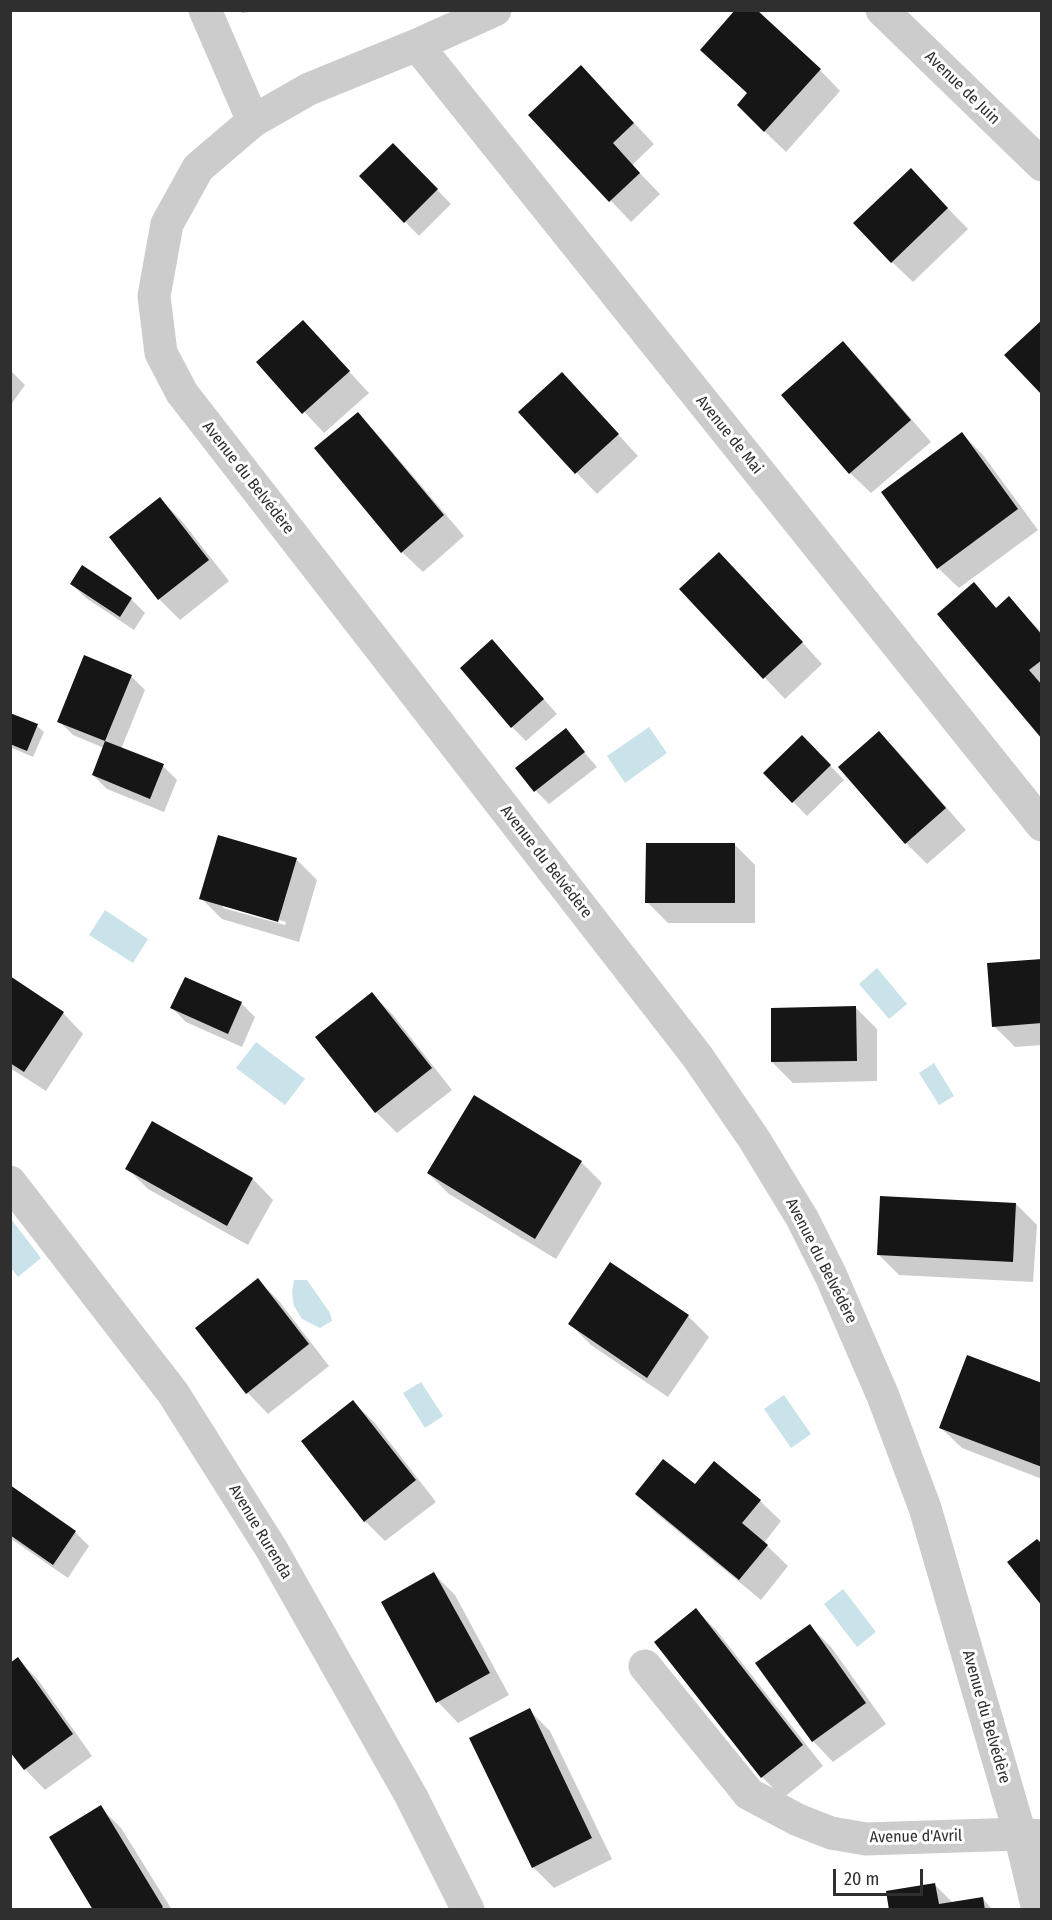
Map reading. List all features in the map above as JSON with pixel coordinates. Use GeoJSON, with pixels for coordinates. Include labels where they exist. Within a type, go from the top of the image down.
{"type":"FeatureCollection","features":[{"type":"Feature","properties":{"kind":"street"},"geometry":{"type":"LineString","coordinates":[[205,10],[253,121]]}},
{"type":"Feature","properties":{"kind":"street","name":"Avenue du Belvédère"},"geometry":{"type":"LineString","coordinates":[[495,10],[417,45],[309,88],[253,121],[198,168],[167,224],[154,296],[161,353],[182,393],[697,1056],[754,1139],[802,1218],[831,1276],[883,1396],[925,1508],[1031,1835],[1038,1910]]}},
{"type":"Feature","properties":{"kind":"street","name":"Avenue de Juin"},"geometry":{"type":"LineString","coordinates":[[882,10],[1041,165]]}},
{"type":"Feature","properties":{"kind":"street","name":"Avenue de Mai"},"geometry":{"type":"LineString","coordinates":[[417,45],[1041,825]]}},
{"type":"Feature","properties":{"kind":"street","name":"Avenue Rurenda"},"geometry":{"type":"LineString","coordinates":[[10,1182],[173,1393],[266,1540],[411,1796],[468,1910]]}},
{"type":"Feature","properties":{"kind":"street","name":"Avenue d'Avril"},"geometry":{"type":"LineString","coordinates":[[645,1666],[749,1794],[798,1820],[831,1833],[866,1839],[1031,1835]]}},
{"type":"Feature","properties":{"kind":"water"},"geometry":{"type":"Polygon","coordinates":[[[649,727],[667,753],[625,783],[607,756],[649,727]]]}},
{"type":"Feature","properties":{"kind":"water"},"geometry":{"type":"Polygon","coordinates":[[[105,910],[148,939],[133,963],[89,935],[105,910]]]}},
{"type":"Feature","properties":{"kind":"water"},"geometry":{"type":"Polygon","coordinates":[[[877,968],[907,1004],[889,1019],[859,984],[877,968]]]}},
{"type":"Feature","properties":{"kind":"water"},"geometry":{"type":"Polygon","coordinates":[[[256,1042],[305,1079],[285,1105],[236,1068],[256,1042]]]}},
{"type":"Feature","properties":{"kind":"water"},"geometry":{"type":"Polygon","coordinates":[[[934,1063],[954,1096],[939,1105],[919,1073],[934,1063]]]}},
{"type":"Feature","properties":{"kind":"water"},"geometry":{"type":"Polygon","coordinates":[[[11,1219],[41,1258],[18,1277],[11,1268],[11,1219]]]}},
{"type":"Feature","properties":{"kind":"water"},"geometry":{"type":"Polygon","coordinates":[[[294,1280],[307,1280],[330,1313],[332,1321],[320,1328],[302,1319],[294,1306],[292,1293],[294,1280]]]}},
{"type":"Feature","properties":{"kind":"water"},"geometry":{"type":"Polygon","coordinates":[[[421,1382],[443,1416],[425,1428],[403,1393],[421,1382]]]}},
{"type":"Feature","properties":{"kind":"water"},"geometry":{"type":"Polygon","coordinates":[[[784,1395],[811,1434],[791,1448],[764,1409],[784,1395]]]}},
{"type":"Feature","properties":{"kind":"water"},"geometry":{"type":"Polygon","coordinates":[[[843,1589],[876,1632],[857,1647],[824,1604],[843,1589]]]}},
{"type":"Feature","properties":{"kind":"building"},"geometry":{"type":"Polygon","coordinates":[[[735,10],[757,10],[821,69],[764,132],[737,105],[747,93],[700,50],[735,10]]]}},
{"type":"Feature","properties":{"kind":"building"},"geometry":{"type":"Polygon","coordinates":[[[581,65],[634,123],[613,143],[640,173],[609,202],[528,115],[581,65]]]}},
{"type":"Feature","properties":{"kind":"building"},"geometry":{"type":"Polygon","coordinates":[[[393,143],[438,189],[404,223],[359,176],[393,143]]]}},
{"type":"Feature","properties":{"kind":"building"},"geometry":{"type":"Polygon","coordinates":[[[911,168],[948,208],[891,263],[853,223],[911,168]]]}},
{"type":"Feature","properties":{"kind":"building"},"geometry":{"type":"Polygon","coordinates":[[[303,320],[350,371],[302,414],[256,362],[303,320]]]}},
{"type":"Feature","properties":{"kind":"building"},"geometry":{"type":"Polygon","coordinates":[[[1042,320],[1042,395],[1004,355],[1042,320]]]}},
{"type":"Feature","properties":{"kind":"building"},"geometry":{"type":"Polygon","coordinates":[[[843,341],[911,420],[849,474],[781,395],[843,341]]]}},
{"type":"Feature","properties":{"kind":"building"},"geometry":{"type":"Polygon","coordinates":[[[562,372],[619,434],[575,474],[518,412],[562,372]]]}},
{"type":"Feature","properties":{"kind":"building"},"geometry":{"type":"Polygon","coordinates":[[[358,412],[444,515],[401,553],[314,448],[358,412]]]}},
{"type":"Feature","properties":{"kind":"building"},"geometry":{"type":"Polygon","coordinates":[[[962,432],[1018,509],[937,569],[881,492],[962,432]]]}},
{"type":"Feature","properties":{"kind":"building"},"geometry":{"type":"Polygon","coordinates":[[[160,497],[209,560],[158,600],[109,537],[160,497]]]}},
{"type":"Feature","properties":{"kind":"building"},"geometry":{"type":"Polygon","coordinates":[[[719,552],[803,642],[763,679],[679,589],[719,552]]]}},
{"type":"Feature","properties":{"kind":"building"},"geometry":{"type":"Polygon","coordinates":[[[82,565],[132,598],[120,617],[70,584],[82,565]]]}},
{"type":"Feature","properties":{"kind":"building"},"geometry":{"type":"Polygon","coordinates":[[[974,582],[996,608],[1009,596],[1042,635],[1042,660],[1029,670],[1042,685],[1042,739],[937,614],[974,582]]]}},
{"type":"Feature","properties":{"kind":"building"},"geometry":{"type":"Polygon","coordinates":[[[492,639],[544,699],[511,728],[460,668],[492,639]]]}},
{"type":"Feature","properties":{"kind":"building"},"geometry":{"type":"Polygon","coordinates":[[[84,655],[132,675],[105,741],[57,722],[84,655]]]}},
{"type":"Feature","properties":{"kind":"building"},"geometry":{"type":"Polygon","coordinates":[[[10,713],[38,724],[27,751],[10,744],[10,713]]]}},
{"type":"Feature","properties":{"kind":"building"},"geometry":{"type":"Polygon","coordinates":[[[566,728],[585,752],[534,792],[515,768],[566,728]]]}},
{"type":"Feature","properties":{"kind":"building"},"geometry":{"type":"Polygon","coordinates":[[[879,731],[946,808],[905,844],[838,767],[879,731]]]}},
{"type":"Feature","properties":{"kind":"building"},"geometry":{"type":"Polygon","coordinates":[[[802,735],[831,765],[792,803],[763,773],[802,735]]]}},
{"type":"Feature","properties":{"kind":"building"},"geometry":{"type":"Polygon","coordinates":[[[105,741],[164,764],[150,799],[92,775],[105,741]]]}},
{"type":"Feature","properties":{"kind":"building"},"geometry":{"type":"Polygon","coordinates":[[[218,835],[297,858],[278,922],[199,899],[218,835]]]}},
{"type":"Feature","properties":{"kind":"building"},"geometry":{"type":"Polygon","coordinates":[[[646,843],[735,843],[735,903],[645,903],[646,843]]]}},
{"type":"Feature","properties":{"kind":"building"},"geometry":{"type":"Polygon","coordinates":[[[1042,959],[1042,1023],[992,1027],[987,963],[1042,959]]]}},
{"type":"Feature","properties":{"kind":"building"},"geometry":{"type":"Polygon","coordinates":[[[10,976],[64,1012],[24,1072],[10,1063],[10,976]]]}},
{"type":"Feature","properties":{"kind":"building"},"geometry":{"type":"Polygon","coordinates":[[[185,977],[242,1002],[228,1034],[170,1008],[185,977]]]}},
{"type":"Feature","properties":{"kind":"building"},"geometry":{"type":"Polygon","coordinates":[[[372,992],[432,1068],[375,1113],[315,1037],[372,992]]]}},
{"type":"Feature","properties":{"kind":"building"},"geometry":{"type":"Polygon","coordinates":[[[856,1006],[857,1061],[771,1062],[771,1008],[856,1006]]]}},
{"type":"Feature","properties":{"kind":"building"},"geometry":{"type":"Polygon","coordinates":[[[474,1095],[582,1161],[535,1239],[427,1173],[474,1095]]]}},
{"type":"Feature","properties":{"kind":"building"},"geometry":{"type":"Polygon","coordinates":[[[152,1121],[253,1178],[227,1226],[125,1169],[152,1121]]]}},
{"type":"Feature","properties":{"kind":"building"},"geometry":{"type":"Polygon","coordinates":[[[880,1196],[1016,1203],[1013,1262],[877,1255],[880,1196]]]}},
{"type":"Feature","properties":{"kind":"building"},"geometry":{"type":"Polygon","coordinates":[[[610,1262],[689,1315],[647,1378],[568,1324],[610,1262]]]}},
{"type":"Feature","properties":{"kind":"building"},"geometry":{"type":"Polygon","coordinates":[[[258,1278],[309,1344],[246,1394],[195,1328],[258,1278]]]}},
{"type":"Feature","properties":{"kind":"building"},"geometry":{"type":"Polygon","coordinates":[[[967,1355],[1042,1383],[1042,1467],[939,1428],[967,1355]]]}},
{"type":"Feature","properties":{"kind":"building"},"geometry":{"type":"Polygon","coordinates":[[[353,1400],[416,1480],[364,1522],[301,1441],[353,1400]]]}},
{"type":"Feature","properties":{"kind":"building"},"geometry":{"type":"Polygon","coordinates":[[[663,1459],[695,1484],[714,1461],[761,1500],[742,1523],[768,1545],[739,1580],[635,1494],[663,1459]]]}},
{"type":"Feature","properties":{"kind":"building"},"geometry":{"type":"Polygon","coordinates":[[[10,1485],[76,1531],[53,1565],[10,1535],[10,1485]]]}},
{"type":"Feature","properties":{"kind":"building"},"geometry":{"type":"Polygon","coordinates":[[[1037,1539],[1042,1544],[1042,1606],[1007,1562],[1037,1539]]]}},
{"type":"Feature","properties":{"kind":"building"},"geometry":{"type":"Polygon","coordinates":[[[434,1572],[490,1673],[436,1703],[381,1602],[434,1572]]]}},
{"type":"Feature","properties":{"kind":"building"},"geometry":{"type":"Polygon","coordinates":[[[696,1608],[803,1745],[761,1778],[654,1642],[696,1608]]]}},
{"type":"Feature","properties":{"kind":"building"},"geometry":{"type":"Polygon","coordinates":[[[810,1624],[866,1703],[812,1742],[755,1663],[810,1624]]]}},
{"type":"Feature","properties":{"kind":"building"},"geometry":{"type":"Polygon","coordinates":[[[18,1657],[73,1734],[24,1770],[10,1752],[10,1663],[18,1657]]]}},
{"type":"Feature","properties":{"kind":"building"},"geometry":{"type":"Polygon","coordinates":[[[530,1708],[592,1838],[532,1868],[469,1738],[530,1708]]]}},
{"type":"Feature","properties":{"kind":"building"},"geometry":{"type":"Polygon","coordinates":[[[101,1805],[163,1907],[160,1910],[93,1910],[49,1837],[101,1805]]]}},
{"type":"Feature","properties":{"kind":"building"},"geometry":{"type":"Polygon","coordinates":[[[935,1883],[939,1904],[983,1897],[985,1910],[889,1910],[886,1891],[935,1883]]]}}]}
